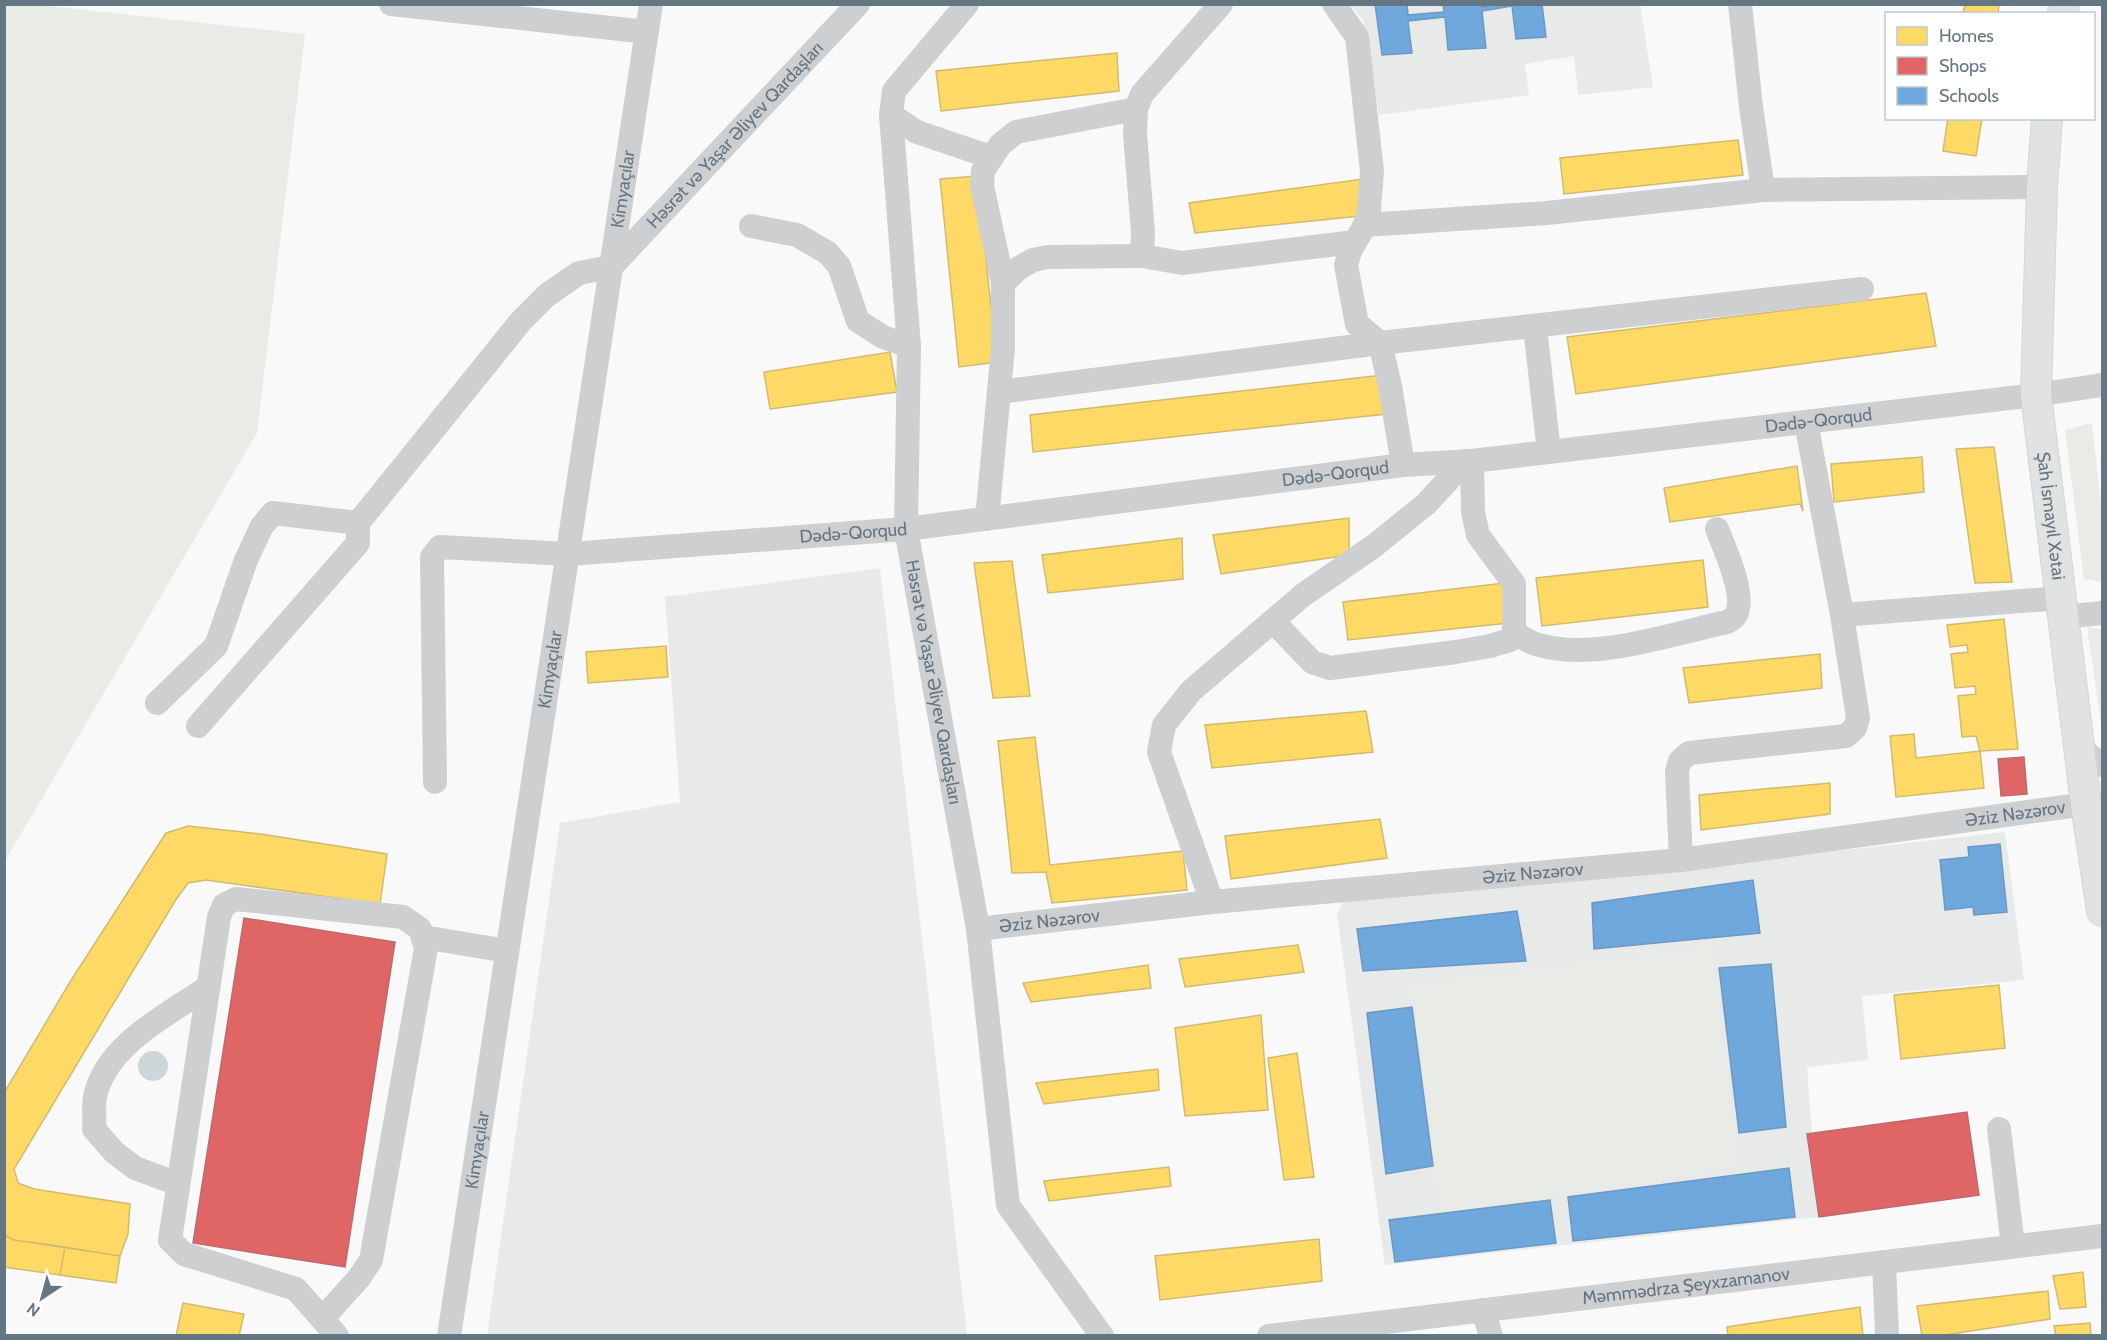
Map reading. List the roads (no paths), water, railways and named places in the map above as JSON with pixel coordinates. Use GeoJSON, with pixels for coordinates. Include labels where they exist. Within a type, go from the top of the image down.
{"type":"FeatureCollection","features":[{"type":"Feature","properties":{"kind":"main road","name":"Şah İsmayıl Xətai"},"geometry":{"type":"LineString","coordinates":[[2048,120],[2042,187],[2036,395],[2086,804],[2103,911]]}},
{"type":"Feature","properties":{"kind":"street"},"geometry":{"type":"LineString","coordinates":[[391,4],[647,32]]}},
{"type":"Feature","properties":{"kind":"street","name":"Kimyaçılar"},"geometry":{"type":"LineString","coordinates":[[448,1335],[569,554],[651,4]]}},
{"type":"Feature","properties":{"kind":"street","name":"Həsrət və Yaşar Əliyev Qardaşları"},"geometry":{"type":"LineString","coordinates":[[611,267],[858,4]]}},
{"type":"Feature","properties":{"kind":"street","name":"Həsrət və Yaşar Əliyev Qardaşları"},"geometry":{"type":"LineString","coordinates":[[967,4],[894,91],[891,115],[909,346],[906,529],[978,929],[1008,1205],[1102,1335]]}},
{"type":"Feature","properties":{"kind":"street"},"geometry":{"type":"LineString","coordinates":[[1142,256],[1143,232],[1135,134],[1136,109],[1142,94],[1221,4]]}},
{"type":"Feature","properties":{"kind":"street"},"geometry":{"type":"LineString","coordinates":[[1334,4],[1357,37],[1372,171],[1369,210],[1346,265],[1357,324],[1380,343],[1390,386],[1403,465]]}},
{"type":"Feature","properties":{"kind":"street"},"geometry":{"type":"LineString","coordinates":[[1740,4],[1763,190]]}},
{"type":"Feature","properties":{"kind":"street"},"geometry":{"type":"LineString","coordinates":[[987,519],[1003,348],[1003,284],[982,186],[983,171],[1000,146],[1016,132],[1136,109]]}},
{"type":"Feature","properties":{"kind":"street"},"geometry":{"type":"LineString","coordinates":[[891,115],[917,132],[992,157]]}},
{"type":"Feature","properties":{"kind":"street"},"geometry":{"type":"LineString","coordinates":[[1003,284],[1019,268],[1033,260],[1040,259],[1142,256],[1182,263],[1360,234],[1763,190],[2042,187]]}},
{"type":"Feature","properties":{"kind":"street"},"geometry":{"type":"LineString","coordinates":[[751,226],[797,235],[828,253],[839,266],[858,321],[883,337],[909,346]]}},
{"type":"Feature","properties":{"kind":"street"},"geometry":{"type":"LineString","coordinates":[[198,726],[358,543],[358,523],[521,321],[547,295],[579,273],[611,267]]}},
{"type":"Feature","properties":{"kind":"street"},"geometry":{"type":"LineString","coordinates":[[999,392],[1380,343],[1862,289]]}},
{"type":"Feature","properties":{"kind":"street"},"geometry":{"type":"LineString","coordinates":[[1535,327],[1548,452]]}},
{"type":"Feature","properties":{"kind":"street","name":"Dədə-Qorqud"},"geometry":{"type":"LineString","coordinates":[[435,782],[432,557],[440,548],[569,554],[906,529],[1403,465],[1469,461],[1548,452],[2036,395],[2103,385]]}},
{"type":"Feature","properties":{"kind":"street"},"geometry":{"type":"LineString","coordinates":[[1681,860],[1677,771],[1680,761],[1689,753],[1846,736],[1855,728],[1858,718],[1842,615],[1806,422]]}},
{"type":"Feature","properties":{"kind":"street"},"geometry":{"type":"LineString","coordinates":[[1212,902],[1159,752],[1164,725],[1191,691],[1303,595],[1374,546],[1426,504],[1469,461]]}},
{"type":"Feature","properties":{"kind":"street"},"geometry":{"type":"LineString","coordinates":[[1273,621],[1312,662],[1330,668],[1490,646],[1510,640],[1514,632],[1514,584],[1478,535],[1473,512],[1469,461]]}},
{"type":"Feature","properties":{"kind":"street"},"geometry":{"type":"LineString","coordinates":[[157,704],[216,646],[246,560],[262,526],[273,513],[358,523]]}},
{"type":"Feature","properties":{"kind":"street"},"geometry":{"type":"LineString","coordinates":[[1514,632],[1538,645],[1568,649],[1614,647],[1727,622],[1735,616],[1738,608],[1738,585],[1717,529]]}},
{"type":"Feature","properties":{"kind":"street"},"geometry":{"type":"LineString","coordinates":[[1842,615],[2061,608],[2103,613]]}},
{"type":"Feature","properties":{"kind":"street"},"geometry":{"type":"LineString","coordinates":[[2079,747],[2103,765]]}},
{"type":"Feature","properties":{"kind":"street","name":"Əziz Nəzərov"},"geometry":{"type":"LineString","coordinates":[[978,929],[1212,902],[1681,860],[2086,804]]}},
{"type":"Feature","properties":{"kind":"street"},"geometry":{"type":"LineString","coordinates":[[236,899],[402,917],[420,929],[423,937],[426,948],[371,1260],[330,1327],[296,1289],[183,1254],[170,1240],[208,987],[219,917],[224,905],[236,899]]}},
{"type":"Feature","properties":{"kind":"street"},"geometry":{"type":"LineString","coordinates":[[423,937],[507,951]]}},
{"type":"Feature","properties":{"kind":"street"},"geometry":{"type":"LineString","coordinates":[[178,1184],[135,1168],[114,1152],[94,1129],[95,1097],[105,1070],[125,1044],[208,987]]}},
{"type":"Feature","properties":{"kind":"street"},"geometry":{"type":"LineString","coordinates":[[1999,1129],[2013,1246]]}},
{"type":"Feature","properties":{"kind":"street","name":"Məmmədrza Şeyxzamanov"},"geometry":{"type":"LineString","coordinates":[[1280,1335],[2103,1236]]}},
{"type":"Feature","properties":{"kind":"street"},"geometry":{"type":"LineString","coordinates":[[1884,1262],[1887,1335]]}},
{"type":"Feature","properties":{"kind":"street"},"geometry":{"type":"LineString","coordinates":[[1483,1310],[1491,1335]]}}]}
